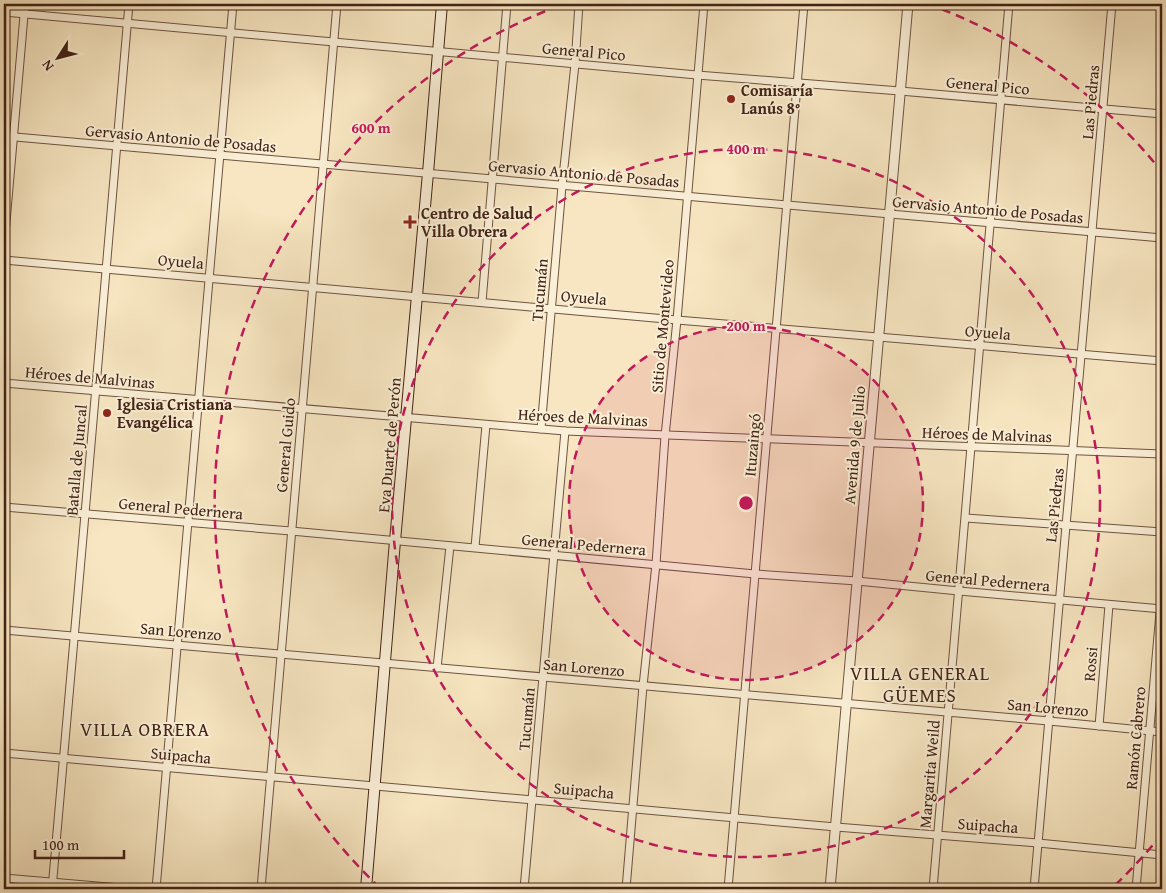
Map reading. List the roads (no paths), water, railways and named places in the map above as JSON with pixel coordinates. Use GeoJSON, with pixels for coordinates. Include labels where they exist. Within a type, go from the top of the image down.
{"type":"FeatureCollection","features":[{"type":"Feature","properties":{"kind":"main road","name":"Eva Duarte de Perón"},"geometry":{"type":"LineString","coordinates":[[366,889],[442,4]]}},
{"type":"Feature","properties":{"kind":"street"},"geometry":{"type":"LineString","coordinates":[[4,245],[26,4]]}},
{"type":"Feature","properties":{"kind":"street","name":"Batalla de Juncal"},"geometry":{"type":"LineString","coordinates":[[52,886],[129,4]]}},
{"type":"Feature","properties":{"kind":"street"},"geometry":{"type":"LineString","coordinates":[[156,889],[233,4]]}},
{"type":"Feature","properties":{"kind":"street","name":"General Guido"},"geometry":{"type":"LineString","coordinates":[[261,889],[337,4]]}},
{"type":"Feature","properties":{"kind":"street"},"geometry":{"type":"LineString","coordinates":[[482,302],[507,4]]}},
{"type":"Feature","properties":{"kind":"street","name":"Tucumán"},"geometry":{"type":"LineString","coordinates":[[541,429],[579,4]]}},
{"type":"Feature","properties":{"kind":"street","name":"Sitio de Montevideo"},"geometry":{"type":"LineString","coordinates":[[626,889],[704,4]]}},
{"type":"Feature","properties":{"kind":"street","name":"Ituzaingó"},"geometry":{"type":"LineString","coordinates":[[728,889],[804,4]]}},
{"type":"Feature","properties":{"kind":"street","name":"Avenida 9 de Julio"},"geometry":{"type":"LineString","coordinates":[[830,889],[908,4]]}},
{"type":"Feature","properties":{"kind":"street","name":"Margarita Weild"},"geometry":{"type":"LineString","coordinates":[[933,889],[1009,4]]}},
{"type":"Feature","properties":{"kind":"street","name":"Las Piedras"},"geometry":{"type":"LineString","coordinates":[[1034,889],[1112,4]]}},
{"type":"Feature","properties":{"kind":"street","name":"General Pico"},"geometry":{"type":"LineString","coordinates":[[4,12],[502,58],[1162,114]]}},
{"type":"Feature","properties":{"kind":"street","name":"Gervasio Antonio de Posadas"},"geometry":{"type":"LineString","coordinates":[[4,136],[1162,238]]}},
{"type":"Feature","properties":{"kind":"street","name":"Oyuela"},"geometry":{"type":"LineString","coordinates":[[4,260],[1162,361]]}},
{"type":"Feature","properties":{"kind":"street","name":"Héroes de Malvinas"},"geometry":{"type":"LineString","coordinates":[[4,383],[565,431],[1162,454]]}},
{"type":"Feature","properties":{"kind":"street"},"geometry":{"type":"LineString","coordinates":[[475,547],[486,425]]}},
{"type":"Feature","properties":{"kind":"street","name":"Tucumán"},"geometry":{"type":"LineString","coordinates":[[524,889],[565,431]]}},
{"type":"Feature","properties":{"kind":"street","name":"General Pedernera"},"geometry":{"type":"LineString","coordinates":[[4,507],[475,547],[755,574],[857,581],[1161,609]]}},
{"type":"Feature","properties":{"kind":"street"},"geometry":{"type":"LineString","coordinates":[[966,518],[1162,532]]}},
{"type":"Feature","properties":{"kind":"street"},"geometry":{"type":"LineString","coordinates":[[437,668],[450,546]]}},
{"type":"Feature","properties":{"kind":"street","name":"Ramón Cabrero"},"geometry":{"type":"LineString","coordinates":[[1136,889],[1162,588]]}},
{"type":"Feature","properties":{"kind":"street","name":"Rossi"},"geometry":{"type":"LineString","coordinates":[[1099,726],[1109,605]]}},
{"type":"Feature","properties":{"kind":"street","name":"San Lorenzo"},"geometry":{"type":"LineString","coordinates":[[4,630],[1162,732]]}},
{"type":"Feature","properties":{"kind":"street","name":"Suipacha"},"geometry":{"type":"LineString","coordinates":[[4,753],[836,827],[1038,843],[1162,856]]}},
{"type":"Feature","properties":{"kind":"street"},"geometry":{"type":"LineString","coordinates":[[4,878],[52,886],[132,889]]}},
{"type":"Feature","properties":{"kind":"place","name":"Comisaría Lanús 8°"},"geometry":{"type":"Point","coordinates":[731,99]}},
{"type":"Feature","properties":{"kind":"place","name":"Centro de Salud Villa Obrera"},"geometry":{"type":"Point","coordinates":[410,222]}},
{"type":"Feature","properties":{"kind":"place","name":"Iglesia Cristiana Evangélica"},"geometry":{"type":"Point","coordinates":[107,413]}},
{"type":"Feature","properties":{"kind":"district","name":"VILLA GENERAL GÜEMES"},"geometry":{"type":"Point","coordinates":[920,684]}},
{"type":"Feature","properties":{"kind":"district","name":"VILLA OBRERA"},"geometry":{"type":"Point","coordinates":[145,729]}}]}
